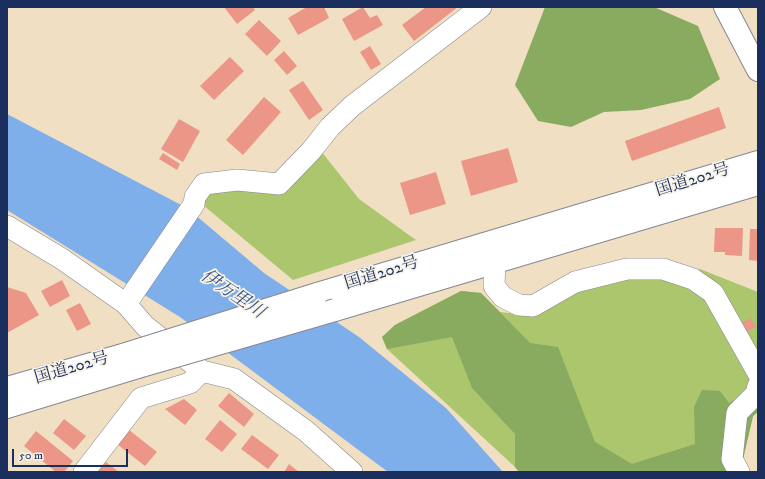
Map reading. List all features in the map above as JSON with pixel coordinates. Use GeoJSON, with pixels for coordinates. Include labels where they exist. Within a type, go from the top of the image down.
{"type":"FeatureCollection","features":[{"type":"Feature","properties":{"kind":"main road"},"geometry":{"type":"LineString","coordinates":[[725,7],[758,70]]}},
{"type":"Feature","properties":{"kind":"main road","name":"国道202号"},"geometry":{"type":"LineString","coordinates":[[7,407],[132,360],[318,294],[758,162]]}},
{"type":"Feature","properties":{"kind":"main road","name":"国道202号"},"geometry":{"type":"LineString","coordinates":[[7,388],[132,360],[335,310],[758,184]]}},
{"type":"Feature","properties":{"kind":"street"},"geometry":{"type":"LineString","coordinates":[[126,304],[194,204],[195,197],[204,184],[237,180],[279,184],[311,151],[330,127],[352,106],[481,7]]}},
{"type":"Feature","properties":{"kind":"street"},"geometry":{"type":"LineString","coordinates":[[7,226],[62,259],[126,304],[145,326],[202,371],[234,379],[306,431],[352,472]]}},
{"type":"Feature","properties":{"kind":"street"},"geometry":{"type":"LineString","coordinates":[[495,262],[494,286],[503,297],[519,305],[533,306],[575,282],[627,269],[663,269],[693,279],[713,293],[758,372]]}},
{"type":"Feature","properties":{"kind":"street"},"geometry":{"type":"LineString","coordinates":[[84,472],[141,398],[190,383],[202,371]]}},
{"type":"Feature","properties":{"kind":"street"},"geometry":{"type":"LineString","coordinates":[[739,472],[732,459],[737,413],[756,394],[758,386]]}},
{"type":"Feature","properties":{"kind":"green space"},"geometry":{"type":"Polygon","coordinates":[[[545,7],[654,7],[698,26],[720,79],[690,99],[641,110],[604,112],[571,127],[538,121],[515,85],[545,7]]]}},
{"type":"Feature","properties":{"kind":"green space"},"geometry":{"type":"Polygon","coordinates":[[[321,151],[359,199],[416,240],[293,280],[203,205],[210,188],[288,191],[321,151]]]}},
{"type":"Feature","properties":{"kind":"green space"},"geometry":{"type":"Polygon","coordinates":[[[700,269],[758,292],[758,412],[753,416],[740,472],[519,472],[387,349],[382,337],[395,325],[461,291],[481,293],[500,312],[534,316],[582,284],[639,274],[674,280],[700,269]]]}},
{"type":"Feature","properties":{"kind":"green space"},"geometry":{"type":"Polygon","coordinates":[[[461,291],[481,293],[530,343],[558,347],[595,442],[632,464],[695,444],[694,407],[702,390],[720,391],[729,403],[758,387],[758,412],[753,416],[740,472],[519,472],[515,467],[515,434],[472,388],[452,337],[387,349],[382,337],[395,325],[461,291]]]}},
{"type":"Feature","properties":{"kind":"water","name":"伊万里川"},"geometry":{"type":"Polygon","coordinates":[[[7,114],[187,208],[264,273],[359,337],[446,408],[503,472],[388,472],[180,317],[7,210],[7,114]]]}},
{"type":"Feature","properties":{"kind":"building"},"geometry":{"type":"Polygon","coordinates":[[[224,7],[253,7],[255,10],[237,24],[224,7]]]}},
{"type":"Feature","properties":{"kind":"building"},"geometry":{"type":"Polygon","coordinates":[[[307,7],[324,7],[329,18],[298,35],[288,18],[307,7]]]}},
{"type":"Feature","properties":{"kind":"building"},"geometry":{"type":"Polygon","coordinates":[[[363,7],[370,18],[377,15],[383,25],[354,41],[342,19],[363,7]]]}},
{"type":"Feature","properties":{"kind":"building"},"geometry":{"type":"Polygon","coordinates":[[[426,7],[458,7],[414,41],[402,25],[426,7]]]}},
{"type":"Feature","properties":{"kind":"building"},"geometry":{"type":"Polygon","coordinates":[[[259,20],[281,41],[267,56],[245,34],[259,20]]]}},
{"type":"Feature","properties":{"kind":"building"},"geometry":{"type":"Polygon","coordinates":[[[370,46],[381,64],[371,70],[360,52],[370,46]]]}},
{"type":"Feature","properties":{"kind":"building"},"geometry":{"type":"Polygon","coordinates":[[[284,51],[297,66],[287,75],[274,60],[284,51]]]}},
{"type":"Feature","properties":{"kind":"building"},"geometry":{"type":"Polygon","coordinates":[[[230,57],[244,71],[214,100],[200,86],[230,57]]]}},
{"type":"Feature","properties":{"kind":"building"},"geometry":{"type":"Polygon","coordinates":[[[303,81],[323,110],[309,120],[289,90],[303,81]]]}},
{"type":"Feature","properties":{"kind":"building"},"geometry":{"type":"Polygon","coordinates":[[[264,97],[281,112],[243,155],[226,140],[264,97]]]}},
{"type":"Feature","properties":{"kind":"building"},"geometry":{"type":"Polygon","coordinates":[[[719,107],[726,128],[632,161],[625,141],[719,107]]]}},
{"type":"Feature","properties":{"kind":"building"},"geometry":{"type":"Polygon","coordinates":[[[179,119],[200,131],[183,162],[161,149],[179,119]]]}},
{"type":"Feature","properties":{"kind":"building"},"geometry":{"type":"Polygon","coordinates":[[[508,148],[518,182],[471,196],[461,161],[508,148]]]}},
{"type":"Feature","properties":{"kind":"building"},"geometry":{"type":"Polygon","coordinates":[[[163,153],[180,164],[177,170],[159,159],[163,153]]]}},
{"type":"Feature","properties":{"kind":"building"},"geometry":{"type":"Polygon","coordinates":[[[436,172],[446,204],[410,215],[400,183],[436,172]]]}},
{"type":"Feature","properties":{"kind":"building"},"geometry":{"type":"Polygon","coordinates":[[[715,228],[743,228],[742,256],[725,255],[725,252],[714,252],[715,228]]]}},
{"type":"Feature","properties":{"kind":"building"},"geometry":{"type":"Polygon","coordinates":[[[750,229],[758,229],[758,261],[749,260],[750,229]]]}},
{"type":"Feature","properties":{"kind":"building"},"geometry":{"type":"Polygon","coordinates":[[[62,280],[70,296],[50,307],[41,291],[62,280]]]}},
{"type":"Feature","properties":{"kind":"building"},"geometry":{"type":"Polygon","coordinates":[[[7,287],[26,293],[39,315],[7,333],[7,287]]]}},
{"type":"Feature","properties":{"kind":"building"},"geometry":{"type":"Polygon","coordinates":[[[80,303],[91,324],[77,331],[66,310],[80,303]]]}},
{"type":"Feature","properties":{"kind":"building"},"geometry":{"type":"Polygon","coordinates":[[[750,318],[756,326],[744,334],[738,326],[750,318]]]}},
{"type":"Feature","properties":{"kind":"building"},"geometry":{"type":"Polygon","coordinates":[[[229,393],[254,414],[244,427],[218,406],[229,393]]]}},
{"type":"Feature","properties":{"kind":"building"},"geometry":{"type":"Polygon","coordinates":[[[184,399],[197,410],[185,425],[165,409],[184,399]]]}},
{"type":"Feature","properties":{"kind":"building"},"geometry":{"type":"Polygon","coordinates":[[[64,419],[86,436],[74,450],[53,433],[64,419]]]}},
{"type":"Feature","properties":{"kind":"building"},"geometry":{"type":"Polygon","coordinates":[[[220,420],[237,434],[222,452],[205,439],[220,420]]]}},
{"type":"Feature","properties":{"kind":"building"},"geometry":{"type":"Polygon","coordinates":[[[129,430],[157,452],[145,466],[117,444],[129,430]]]}},
{"type":"Feature","properties":{"kind":"building"},"geometry":{"type":"Polygon","coordinates":[[[36,431],[73,461],[64,472],[56,472],[24,446],[36,431]]]}},
{"type":"Feature","properties":{"kind":"building"},"geometry":{"type":"Polygon","coordinates":[[[252,435],[279,455],[268,469],[241,449],[252,435]]]}},
{"type":"Feature","properties":{"kind":"building"},"geometry":{"type":"Polygon","coordinates":[[[106,462],[119,472],[97,472],[106,462]]]}},
{"type":"Feature","properties":{"kind":"building"},"geometry":{"type":"Polygon","coordinates":[[[289,464],[299,472],[284,472],[289,464]]]}}]}
